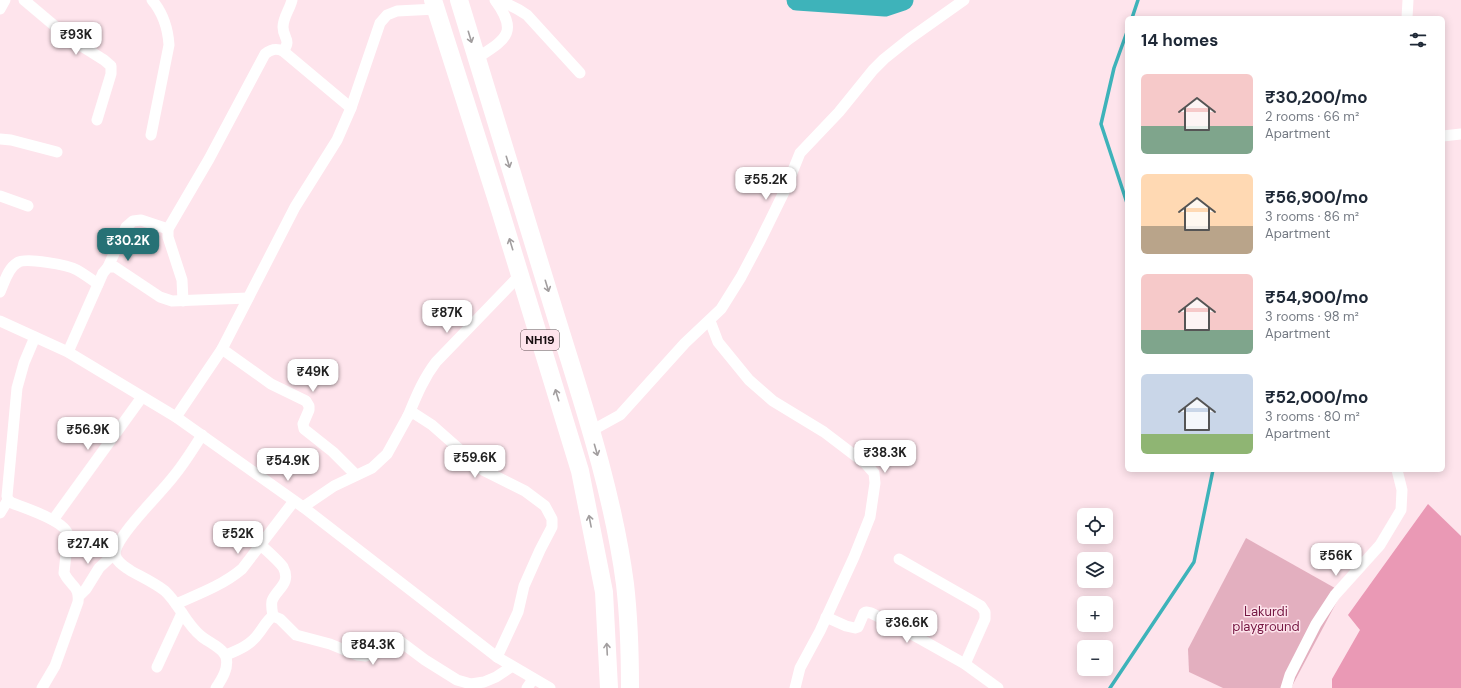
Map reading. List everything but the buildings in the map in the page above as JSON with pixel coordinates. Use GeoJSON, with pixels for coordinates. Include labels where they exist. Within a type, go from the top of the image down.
{"type":"FeatureCollection","features":[{"type":"Feature","properties":{"kind":"highway","name":"NH19"},"geometry":{"type":"LineString","coordinates":[[459,0],[591,432],[607,490],[625,585],[629,637],[630,688]]}},
{"type":"Feature","properties":{"kind":"highway","name":"NH19"},"geometry":{"type":"LineString","coordinates":[[434,5],[520,275],[580,471],[604,592],[609,688]]}},
{"type":"Feature","properties":{"kind":"street"},"geometry":{"type":"LineString","coordinates":[[0,9],[5,0]]}},
{"type":"Feature","properties":{"kind":"street"},"geometry":{"type":"LineString","coordinates":[[24,0],[69,38],[104,60],[110,66],[111,74],[97,120]]}},
{"type":"Feature","properties":{"kind":"street"},"geometry":{"type":"LineString","coordinates":[[284,51],[288,42],[283,26],[292,0]]}},
{"type":"Feature","properties":{"kind":"street"},"geometry":{"type":"LineString","coordinates":[[477,58],[498,44],[505,37],[508,27],[506,17],[496,0]]}},
{"type":"Feature","properties":{"kind":"street"},"geometry":{"type":"LineString","coordinates":[[496,0],[518,8],[527,15],[580,73]]}},
{"type":"Feature","properties":{"kind":"street"},"geometry":{"type":"LineString","coordinates":[[591,432],[620,415],[685,343],[721,309],[741,277],[785,190],[800,153],[839,112],[873,70],[909,39],[964,0]]}},
{"type":"Feature","properties":{"kind":"street"},"geometry":{"type":"LineString","coordinates":[[1407,16],[1408,0]]}},
{"type":"Feature","properties":{"kind":"street"},"geometry":{"type":"LineString","coordinates":[[151,135],[170,45],[168,30],[156,2]]}},
{"type":"Feature","properties":{"kind":"street"},"geometry":{"type":"LineString","coordinates":[[176,417],[222,349],[295,207],[337,140],[351,108],[380,23],[387,15],[397,11],[434,5]]}},
{"type":"Feature","properties":{"kind":"street"},"geometry":{"type":"LineString","coordinates":[[183,301],[182,280],[168,237],[168,229],[209,158],[265,54],[270,50],[277,49],[284,51],[351,108]]}},
{"type":"Feature","properties":{"kind":"street"},"geometry":{"type":"LineString","coordinates":[[0,139],[11,140],[57,152]]}},
{"type":"Feature","properties":{"kind":"street"},"geometry":{"type":"LineString","coordinates":[[0,196],[28,206]]}},
{"type":"Feature","properties":{"kind":"street"},"geometry":{"type":"LineString","coordinates":[[68,352],[102,273],[108,267],[126,227],[133,221],[142,220],[168,229]]}},
{"type":"Feature","properties":{"kind":"street"},"geometry":{"type":"LineString","coordinates":[[0,292],[11,268],[17,262],[24,260],[64,265],[77,270],[98,284]]}},
{"type":"Feature","properties":{"kind":"street"},"geometry":{"type":"LineString","coordinates":[[108,267],[115,267],[160,297],[172,301],[248,298]]}},
{"type":"Feature","properties":{"kind":"street"},"geometry":{"type":"LineString","coordinates":[[303,507],[334,486],[372,468],[387,454],[408,416],[428,372],[520,275]]}},
{"type":"Feature","properties":{"kind":"street"},"geometry":{"type":"LineString","coordinates":[[0,321],[68,352],[176,417],[294,500],[530,683],[550,688]]}},
{"type":"Feature","properties":{"kind":"street"},"geometry":{"type":"LineString","coordinates":[[710,321],[718,342],[749,380],[773,401],[824,432],[854,454],[874,473],[875,483],[870,517],[854,557],[800,668],[795,688]]}},
{"type":"Feature","properties":{"kind":"street"},"geometry":{"type":"LineString","coordinates":[[0,513],[5,496],[17,388],[24,363],[35,337]]}},
{"type":"Feature","properties":{"kind":"street"},"geometry":{"type":"LineString","coordinates":[[222,349],[272,384],[306,401],[309,406],[309,410],[302,424],[304,429],[333,452],[356,475]]}},
{"type":"Feature","properties":{"kind":"street"},"geometry":{"type":"LineString","coordinates":[[53,520],[142,397]]}},
{"type":"Feature","properties":{"kind":"street"},"geometry":{"type":"LineString","coordinates":[[408,416],[412,413],[415,414],[432,425],[483,470],[525,491],[545,506],[552,519],[552,527],[524,586],[518,612],[496,657]]}},
{"type":"Feature","properties":{"kind":"street"},"geometry":{"type":"LineString","coordinates":[[79,596],[86,589],[99,568],[115,553],[120,541],[134,521],[172,479],[202,435]]}},
{"type":"Feature","properties":{"kind":"street"},"geometry":{"type":"LineString","coordinates":[[1286,688],[1290,675],[1316,624],[1335,595],[1380,545],[1401,510],[1402,490],[1398,472]]}},
{"type":"Feature","properties":{"kind":"street"},"geometry":{"type":"LineString","coordinates":[[5,496],[53,520],[65,528],[68,535],[64,573],[66,578],[77,590],[79,596],[78,602],[55,666],[42,688]]}},
{"type":"Feature","properties":{"kind":"street"},"geometry":{"type":"LineString","coordinates":[[157,667],[179,608],[233,577],[242,569],[294,500]]}},
{"type":"Feature","properties":{"kind":"street"},"geometry":{"type":"LineString","coordinates":[[261,545],[283,568],[285,578],[284,584],[273,600],[271,609],[273,616]]}},
{"type":"Feature","properties":{"kind":"street"},"geometry":{"type":"LineString","coordinates":[[115,553],[117,560],[124,566],[164,591],[200,635],[226,655],[227,665],[216,688]]}},
{"type":"Feature","properties":{"kind":"street"},"geometry":{"type":"LineString","coordinates":[[899,560],[969,599],[980,606],[985,612],[986,615],[983,624],[965,664]]}},
{"type":"Feature","properties":{"kind":"street"},"geometry":{"type":"LineString","coordinates":[[826,617],[846,626],[855,628],[858,626],[866,612],[871,613],[965,664],[998,688]]}},
{"type":"Feature","properties":{"kind":"street"},"geometry":{"type":"LineString","coordinates":[[273,616],[280,619],[296,634],[330,644],[357,655],[366,656],[373,654],[382,645],[388,642],[395,640],[401,642],[425,660],[457,680],[471,684],[484,682],[496,677],[511,667]]}},
{"type":"Feature","properties":{"kind":"street"},"geometry":{"type":"LineString","coordinates":[[226,655],[244,647],[252,641],[267,620],[273,616]]}},
{"type":"Feature","properties":{"kind":"green space","name":"Lakurdi playground"},"geometry":{"type":"Polygon","coordinates":[[[1246,538],[1342,592],[1291,688],[1223,688],[1189,672],[1188,649],[1246,538]]]}},
{"type":"Feature","properties":{"kind":"shaded area"},"geometry":{"type":"Polygon","coordinates":[[[1428,504],[1461,536],[1461,688],[1332,688],[1332,679],[1360,630],[1348,615],[1428,504]]]}},
{"type":"Feature","properties":{"kind":"waterway"},"geometry":{"type":"LineString","coordinates":[[797,0],[885,6],[903,0]]}},
{"type":"Feature","properties":{"kind":"waterway"},"geometry":{"type":"LineString","coordinates":[[1133,16],[1138,0]]}},
{"type":"Feature","properties":{"kind":"waterway"},"geometry":{"type":"LineString","coordinates":[[1125,38],[1114,68],[1101,124],[1125,197]]}},
{"type":"Feature","properties":{"kind":"waterway"},"geometry":{"type":"LineString","coordinates":[[1110,688],[1194,562],[1213,472]]}}]}
